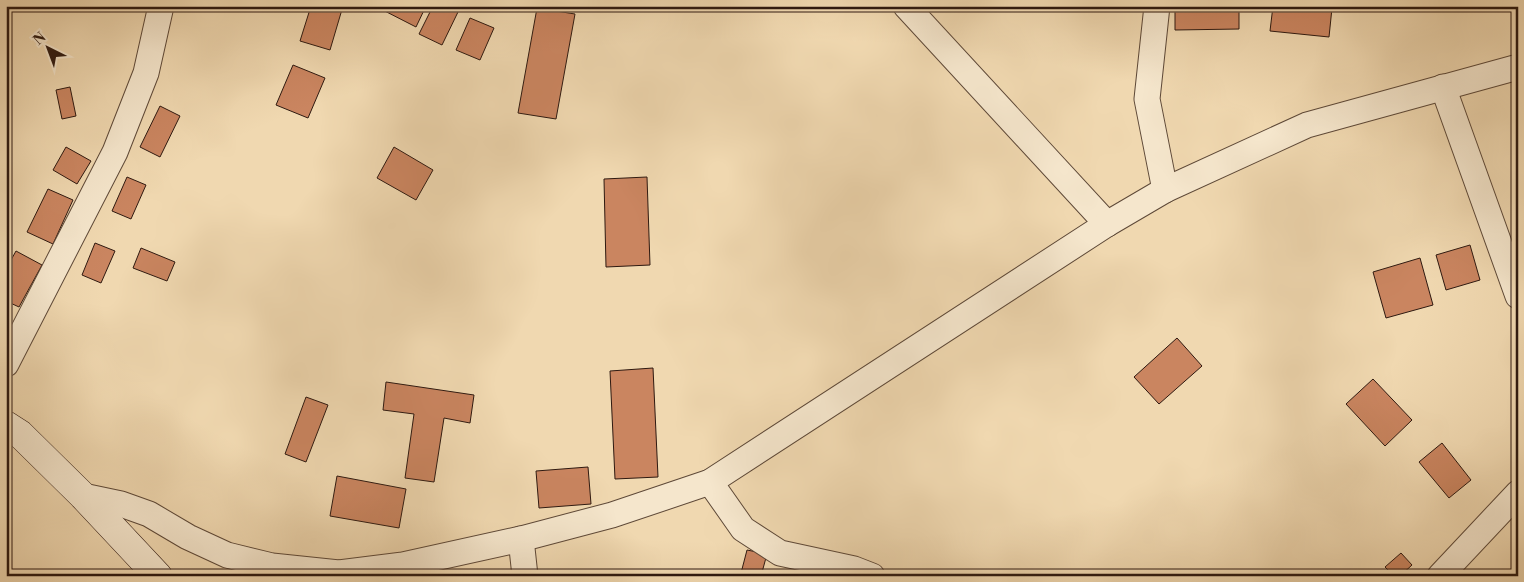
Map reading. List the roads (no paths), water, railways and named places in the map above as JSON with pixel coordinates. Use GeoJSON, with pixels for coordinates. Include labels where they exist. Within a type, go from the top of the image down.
{"type":"FeatureCollection","features":[{"type":"Feature","properties":{"kind":"street"},"geometry":{"type":"LineString","coordinates":[[6,364],[115,152],[146,73],[161,6]]}},
{"type":"Feature","properties":{"kind":"street"},"geometry":{"type":"LineString","coordinates":[[906,6],[1107,224]]}},
{"type":"Feature","properties":{"kind":"street"},"geometry":{"type":"LineString","coordinates":[[1157,6],[1147,99],[1165,190]]}},
{"type":"Feature","properties":{"kind":"street"},"geometry":{"type":"LineString","coordinates":[[83,496],[122,504],[149,514],[188,537],[227,555],[272,566],[339,573],[403,566],[521,539],[612,515],[710,482],[1107,224],[1165,190],[1307,125],[1518,67]]}},
{"type":"Feature","properties":{"kind":"street"},"geometry":{"type":"LineString","coordinates":[[1444,87],[1518,296]]}},
{"type":"Feature","properties":{"kind":"street"},"geometry":{"type":"LineString","coordinates":[[6,424],[20,434],[83,496],[158,576]]}},
{"type":"Feature","properties":{"kind":"street"},"geometry":{"type":"LineString","coordinates":[[710,482],[743,529],[780,553],[854,569],[872,576]]}},
{"type":"Feature","properties":{"kind":"street"},"geometry":{"type":"LineString","coordinates":[[1440,576],[1518,493]]}},
{"type":"Feature","properties":{"kind":"street"},"geometry":{"type":"LineString","coordinates":[[521,539],[525,576]]}}]}
